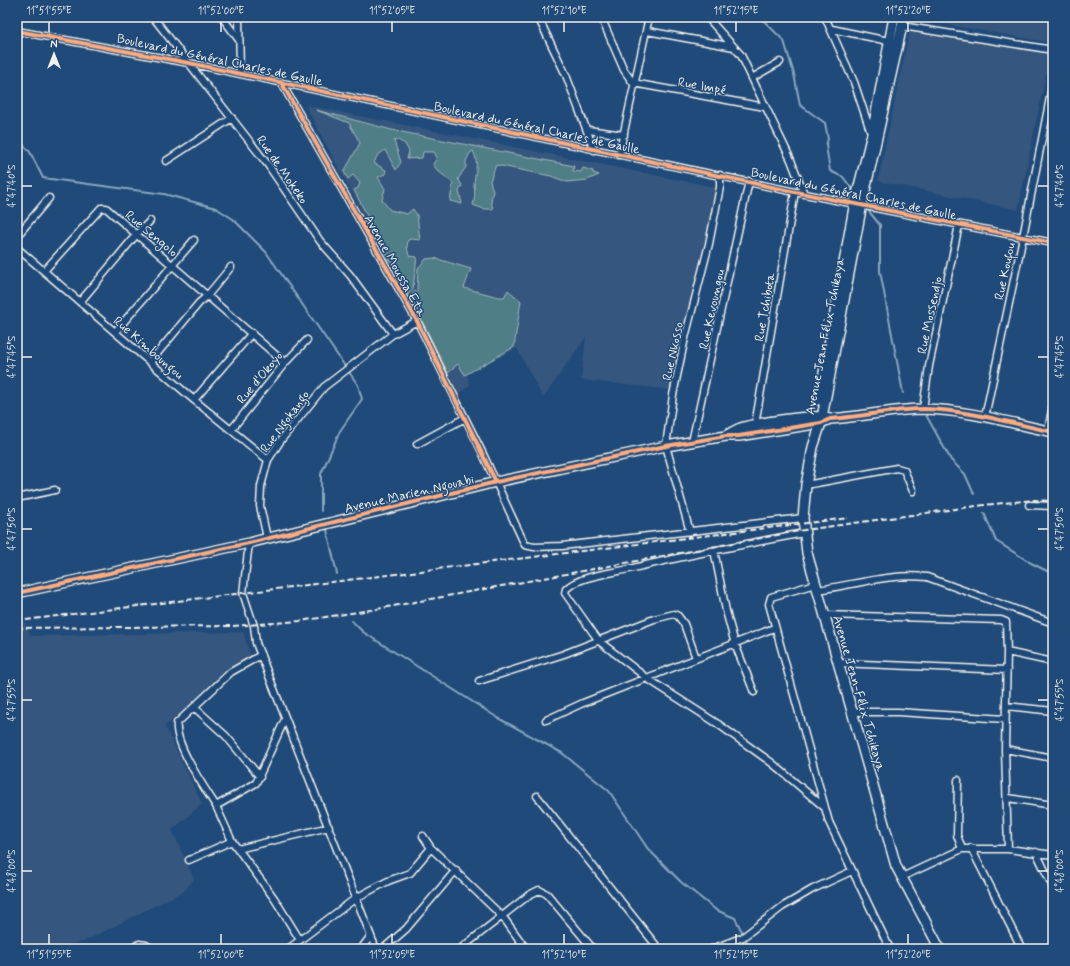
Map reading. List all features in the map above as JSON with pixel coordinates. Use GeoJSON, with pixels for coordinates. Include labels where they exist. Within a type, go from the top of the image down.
{"type":"FeatureCollection","features":[{"type":"Feature","properties":{"kind":"street","name":"Rue de Mokeko"},"geometry":{"type":"LineString","coordinates":[[153,17],[268,165],[320,241],[350,275],[393,334]]}},
{"type":"Feature","properties":{"kind":"street"},"geometry":{"type":"LineString","coordinates":[[222,17],[239,40]]}},
{"type":"Feature","properties":{"kind":"street"},"geometry":{"type":"LineString","coordinates":[[239,17],[240,74]]}},
{"type":"Feature","properties":{"kind":"street"},"geometry":{"type":"LineString","coordinates":[[538,17],[566,75],[588,130],[594,150]]}},
{"type":"Feature","properties":{"kind":"street"},"geometry":{"type":"LineString","coordinates":[[602,17],[624,70],[631,81],[635,84]]}},
{"type":"Feature","properties":{"kind":"street"},"geometry":{"type":"LineString","coordinates":[[620,155],[649,17]]}},
{"type":"Feature","properties":{"kind":"street"},"geometry":{"type":"LineString","coordinates":[[707,17],[741,55],[766,107],[804,194]]}},
{"type":"Feature","properties":{"kind":"street"},"geometry":{"type":"LineString","coordinates":[[825,17],[832,29],[854,82],[872,134]]}},
{"type":"Feature","properties":{"kind":"street","name":"Avenue Jean Félix Tchikaya"},"geometry":{"type":"LineString","coordinates":[[859,203],[894,42],[894,17]]}},
{"type":"Feature","properties":{"kind":"street"},"geometry":{"type":"LineString","coordinates":[[903,21],[1053,50]]}},
{"type":"Feature","properties":{"kind":"street","name":"Avenue Jean Félix Tchikaya"},"geometry":{"type":"LineString","coordinates":[[820,422],[872,134],[894,42],[903,21]]}},
{"type":"Feature","properties":{"kind":"street"},"geometry":{"type":"LineString","coordinates":[[832,29],[894,42]]}},
{"type":"Feature","properties":{"kind":"street","name":"Boulevard du Général Charles de Gaulle"},"geometry":{"type":"LineString","coordinates":[[17,31],[189,63],[594,150],[749,181],[804,194],[859,203],[959,225],[1053,243]]}},
{"type":"Feature","properties":{"kind":"street"},"geometry":{"type":"LineString","coordinates":[[647,31],[734,47]]}},
{"type":"Feature","properties":{"kind":"street"},"geometry":{"type":"LineString","coordinates":[[752,78],[780,62]]}},
{"type":"Feature","properties":{"kind":"street","name":"Avenue Moussa Eta"},"geometry":{"type":"LineString","coordinates":[[281,82],[417,321],[496,482],[523,543],[528,546],[562,546],[803,518]]}},
{"type":"Feature","properties":{"kind":"street","name":"Rue Koufou"},"geometry":{"type":"LineString","coordinates":[[985,417],[1023,237],[1053,82]]}},
{"type":"Feature","properties":{"kind":"street","name":"Rue Impé"},"geometry":{"type":"LineString","coordinates":[[635,84],[766,107]]}},
{"type":"Feature","properties":{"kind":"street"},"geometry":{"type":"LineString","coordinates":[[166,161],[232,118]]}},
{"type":"Feature","properties":{"kind":"street"},"geometry":{"type":"LineString","coordinates":[[588,130],[624,135]]}},
{"type":"Feature","properties":{"kind":"street","name":"Rue Nkosso"},"geometry":{"type":"LineString","coordinates":[[690,532],[666,446],[685,338],[709,244],[720,187],[720,175]]}},
{"type":"Feature","properties":{"kind":"street","name":"Rue Kevoungou"},"geometry":{"type":"LineString","coordinates":[[692,442],[749,181]]}},
{"type":"Feature","properties":{"kind":"street","name":"Rue Tchibota"},"geometry":{"type":"LineString","coordinates":[[755,425],[795,192]]}},
{"type":"Feature","properties":{"kind":"street"},"geometry":{"type":"LineString","coordinates":[[17,236],[49,198]]}},
{"type":"Feature","properties":{"kind":"street","name":"Rue Sengolo"},"geometry":{"type":"LineString","coordinates":[[44,271],[101,208],[106,208],[285,363]]}},
{"type":"Feature","properties":{"kind":"street"},"geometry":{"type":"LineString","coordinates":[[80,302],[136,234],[150,221]]}},
{"type":"Feature","properties":{"kind":"street","name":"Rue Mossendjo"},"geometry":{"type":"LineString","coordinates":[[923,409],[929,366],[959,225]]}},
{"type":"Feature","properties":{"kind":"street"},"geometry":{"type":"LineString","coordinates":[[115,332],[194,240]]}},
{"type":"Feature","properties":{"kind":"street","name":"Rue Kimboungou"},"geometry":{"type":"LineString","coordinates":[[17,248],[194,400],[268,460]]}},
{"type":"Feature","properties":{"kind":"street"},"geometry":{"type":"LineString","coordinates":[[150,362],[231,267]]}},
{"type":"Feature","properties":{"kind":"street","name":"Rue Ngokango"},"geometry":{"type":"LineString","coordinates":[[267,538],[260,506],[261,486],[268,460],[281,440],[317,395],[393,334],[417,321]]}},
{"type":"Feature","properties":{"kind":"street"},"geometry":{"type":"LineString","coordinates":[[194,400],[252,333]]}},
{"type":"Feature","properties":{"kind":"street","name":"Rue d'Okoyo"},"geometry":{"type":"LineString","coordinates":[[230,430],[285,363],[307,340]]}},
{"type":"Feature","properties":{"kind":"street"},"geometry":{"type":"LineString","coordinates":[[1050,432],[1053,405]]}},
{"type":"Feature","properties":{"kind":"street","name":"Avenue Marien Ngouabi"},"geometry":{"type":"LineString","coordinates":[[17,593],[249,543],[496,482],[666,446],[726,436],[739,436],[820,422],[923,409],[944,410],[985,417],[1050,432]]}},
{"type":"Feature","properties":{"kind":"street"},"geometry":{"type":"LineString","coordinates":[[417,444],[465,418]]}},
{"type":"Feature","properties":{"kind":"street","name":"Avenue Marien Ngouabi"},"geometry":{"type":"LineString","coordinates":[[726,436],[739,429],[755,425],[820,422]]}},
{"type":"Feature","properties":{"kind":"street","name":"Avenue Jean-Félix Tchikaya"},"geometry":{"type":"LineString","coordinates":[[820,422],[806,485],[803,518],[804,533],[816,587],[891,848],[902,877],[940,949]]}},
{"type":"Feature","properties":{"kind":"street"},"geometry":{"type":"LineString","coordinates":[[806,485],[897,468],[904,470],[913,491]]}},
{"type":"Feature","properties":{"kind":"street"},"geometry":{"type":"LineString","coordinates":[[17,498],[56,490]]}},
{"type":"Feature","properties":{"kind":"street"},"geometry":{"type":"LineString","coordinates":[[1029,504],[1053,506]]}},
{"type":"Feature","properties":{"kind":"street"},"geometry":{"type":"LineString","coordinates":[[804,533],[714,550],[603,574],[568,586],[566,589],[566,596],[599,641],[648,678],[718,724],[772,763],[824,808]]}},
{"type":"Feature","properties":{"kind":"street"},"geometry":{"type":"LineString","coordinates":[[249,543],[243,593],[261,654],[285,719],[376,949]]}},
{"type":"Feature","properties":{"kind":"street"},"geometry":{"type":"LineString","coordinates":[[714,550],[726,610],[735,644],[754,692]]}},
{"type":"Feature","properties":{"kind":"street"},"geometry":{"type":"LineString","coordinates":[[890,949],[834,836],[824,808],[774,628],[769,599],[816,587],[883,578],[914,576],[927,577],[1053,623]]}},
{"type":"Feature","properties":{"kind":"street"},"geometry":{"type":"LineString","coordinates":[[479,681],[564,654],[654,619],[676,614],[684,624],[696,658]]}},
{"type":"Feature","properties":{"kind":"street"},"geometry":{"type":"LineString","coordinates":[[824,615],[1005,621],[1007,623],[1005,749],[1008,798],[1008,849]]}},
{"type":"Feature","properties":{"kind":"street"},"geometry":{"type":"LineString","coordinates":[[546,720],[583,703],[774,628]]}},
{"type":"Feature","properties":{"kind":"street"},"geometry":{"type":"LineString","coordinates":[[1007,652],[1053,662]]}},
{"type":"Feature","properties":{"kind":"street"},"geometry":{"type":"LineString","coordinates":[[261,654],[231,672],[179,719],[177,731],[191,766],[216,806],[232,841],[274,898],[300,940]]}},
{"type":"Feature","properties":{"kind":"street"},"geometry":{"type":"LineString","coordinates":[[838,663],[1007,670]]}},
{"type":"Feature","properties":{"kind":"street"},"geometry":{"type":"LineString","coordinates":[[194,706],[226,736],[260,777]]}},
{"type":"Feature","properties":{"kind":"street"},"geometry":{"type":"LineString","coordinates":[[1006,706],[1053,711]]}},
{"type":"Feature","properties":{"kind":"street"},"geometry":{"type":"LineString","coordinates":[[852,712],[898,712],[1005,719]]}},
{"type":"Feature","properties":{"kind":"street"},"geometry":{"type":"LineString","coordinates":[[216,806],[251,786],[260,777],[285,719]]}},
{"type":"Feature","properties":{"kind":"street"},"geometry":{"type":"LineString","coordinates":[[1005,749],[1053,758]]}},
{"type":"Feature","properties":{"kind":"street"},"geometry":{"type":"LineString","coordinates":[[958,780],[957,835],[962,849]]}},
{"type":"Feature","properties":{"kind":"street"},"geometry":{"type":"LineString","coordinates":[[537,796],[659,949]]}},
{"type":"Feature","properties":{"kind":"street"},"geometry":{"type":"LineString","coordinates":[[1008,798],[1053,805]]}},
{"type":"Feature","properties":{"kind":"street"},"geometry":{"type":"LineString","coordinates":[[238,849],[329,827]]}},
{"type":"Feature","properties":{"kind":"street"},"geometry":{"type":"LineString","coordinates":[[423,836],[431,848],[456,870],[503,917],[526,949]]}},
{"type":"Feature","properties":{"kind":"street"},"geometry":{"type":"LineString","coordinates":[[189,860],[232,841]]}},
{"type":"Feature","properties":{"kind":"street"},"geometry":{"type":"LineString","coordinates":[[288,949],[356,898],[388,881],[410,873],[431,848]]}},
{"type":"Feature","properties":{"kind":"street"},"geometry":{"type":"LineString","coordinates":[[971,848],[1022,949]]}},
{"type":"Feature","properties":{"kind":"street"},"geometry":{"type":"LineString","coordinates":[[902,877],[962,849],[1008,849],[1053,855]]}},
{"type":"Feature","properties":{"kind":"street"},"geometry":{"type":"LineString","coordinates":[[1036,852],[1053,887]]}},
{"type":"Feature","properties":{"kind":"street"},"geometry":{"type":"LineString","coordinates":[[383,949],[406,929],[456,870]]}},
{"type":"Feature","properties":{"kind":"street"},"geometry":{"type":"LineString","coordinates":[[712,949],[743,937],[782,907],[813,888],[852,871]]}},
{"type":"Feature","properties":{"kind":"street"},"geometry":{"type":"LineString","coordinates":[[460,949],[534,892],[539,890],[544,892],[593,949]]}},
{"type":"Feature","properties":{"kind":"street"},"geometry":{"type":"LineString","coordinates":[[361,949],[370,937]]}},
{"type":"Feature","properties":{"kind":"street"},"geometry":{"type":"LineString","coordinates":[[130,949],[139,944],[152,949]]}},
{"type":"Feature","properties":{"kind":"shaded area"},"geometry":{"type":"Polygon","coordinates":[[[915,17],[1053,17],[1053,43],[914,19],[915,17]]]}},
{"type":"Feature","properties":{"kind":"shaded area"},"geometry":{"type":"Polygon","coordinates":[[[910,29],[1050,55],[1018,210],[878,181],[910,29]]]}},
{"type":"Feature","properties":{"kind":"shaded area"},"geometry":{"type":"Polygon","coordinates":[[[305,105],[719,188],[673,390],[581,380],[586,337],[543,398],[517,348],[467,374],[470,385],[459,394],[305,105]]]}},
{"type":"Feature","properties":{"kind":"shaded area"},"geometry":{"type":"Polygon","coordinates":[[[17,603],[31,636],[243,632],[251,657],[165,726],[202,804],[172,830],[194,879],[184,891],[83,942],[39,949],[17,949],[17,603]]]}},
{"type":"Feature","properties":{"kind":"green space"},"geometry":{"type":"Polygon","coordinates":[[[316,110],[392,130],[574,166],[573,171],[581,172],[583,168],[593,171],[593,173],[599,175],[587,180],[567,182],[551,176],[496,165],[490,181],[493,191],[491,201],[493,209],[484,209],[473,205],[476,160],[473,151],[470,153],[466,161],[466,167],[458,179],[462,185],[459,191],[462,204],[450,201],[453,183],[437,170],[433,164],[437,158],[434,152],[423,152],[422,158],[407,159],[409,151],[405,144],[398,140],[394,141],[401,162],[396,170],[385,150],[377,156],[374,163],[386,170],[385,174],[378,177],[385,189],[382,200],[390,210],[407,214],[413,209],[417,215],[420,240],[408,240],[407,247],[409,256],[417,257],[413,289],[408,295],[354,190],[358,188],[360,183],[353,175],[348,179],[344,172],[360,143],[349,123],[316,110]]]}},
{"type":"Feature","properties":{"kind":"green space"},"geometry":{"type":"Polygon","coordinates":[[[434,258],[471,269],[464,288],[499,297],[504,297],[508,290],[521,301],[514,347],[465,375],[458,364],[448,373],[412,301],[413,293],[417,290],[418,268],[426,259],[434,258]]]}},
{"type":"Feature","properties":{"kind":"waterway"},"geometry":{"type":"LineString","coordinates":[[760,17],[784,41],[794,74],[800,105],[825,123],[828,139],[826,145],[830,171],[843,177],[855,193]]}},
{"type":"Feature","properties":{"kind":"waterway"},"geometry":{"type":"LineString","coordinates":[[17,138],[30,152],[43,178],[164,194],[216,208],[233,219],[266,252],[358,385],[362,399],[340,431],[321,474],[321,511]]}},
{"type":"Feature","properties":{"kind":"waterway"},"geometry":{"type":"LineString","coordinates":[[867,209],[880,225],[880,271],[903,393]]}},
{"type":"Feature","properties":{"kind":"waterway"},"geometry":{"type":"LineString","coordinates":[[926,415],[951,460],[965,474],[974,494]]}},
{"type":"Feature","properties":{"kind":"waterway"},"geometry":{"type":"LineString","coordinates":[[984,513],[996,541],[1031,563],[1053,574]]}},
{"type":"Feature","properties":{"kind":"waterway"},"geometry":{"type":"LineString","coordinates":[[327,530],[337,574]]}},
{"type":"Feature","properties":{"kind":"waterway"},"geometry":{"type":"LineString","coordinates":[[352,621],[363,632],[498,718],[562,753],[609,791],[648,849],[681,882],[716,910],[735,918],[751,949]]}},
{"type":"Feature","properties":{"kind":"railway"},"geometry":{"type":"LineString","coordinates":[[17,628],[233,626],[300,621],[377,609],[804,530],[984,505],[1034,500],[1053,501]]}},
{"type":"Feature","properties":{"kind":"railway"},"geometry":{"type":"LineString","coordinates":[[17,621],[848,518]]}},
{"type":"Feature","properties":{"kind":"cycle path"},"geometry":{"type":"LineString","coordinates":[[17,31],[189,63],[795,192],[1053,243]]}},
{"type":"Feature","properties":{"kind":"cycle path"},"geometry":{"type":"LineString","coordinates":[[281,82],[417,321],[496,482]]}},
{"type":"Feature","properties":{"kind":"cycle path"},"geometry":{"type":"LineString","coordinates":[[17,593],[249,543],[496,482],[666,446],[821,423],[830,419],[901,410],[924,409],[973,414],[1053,432]]}}]}
